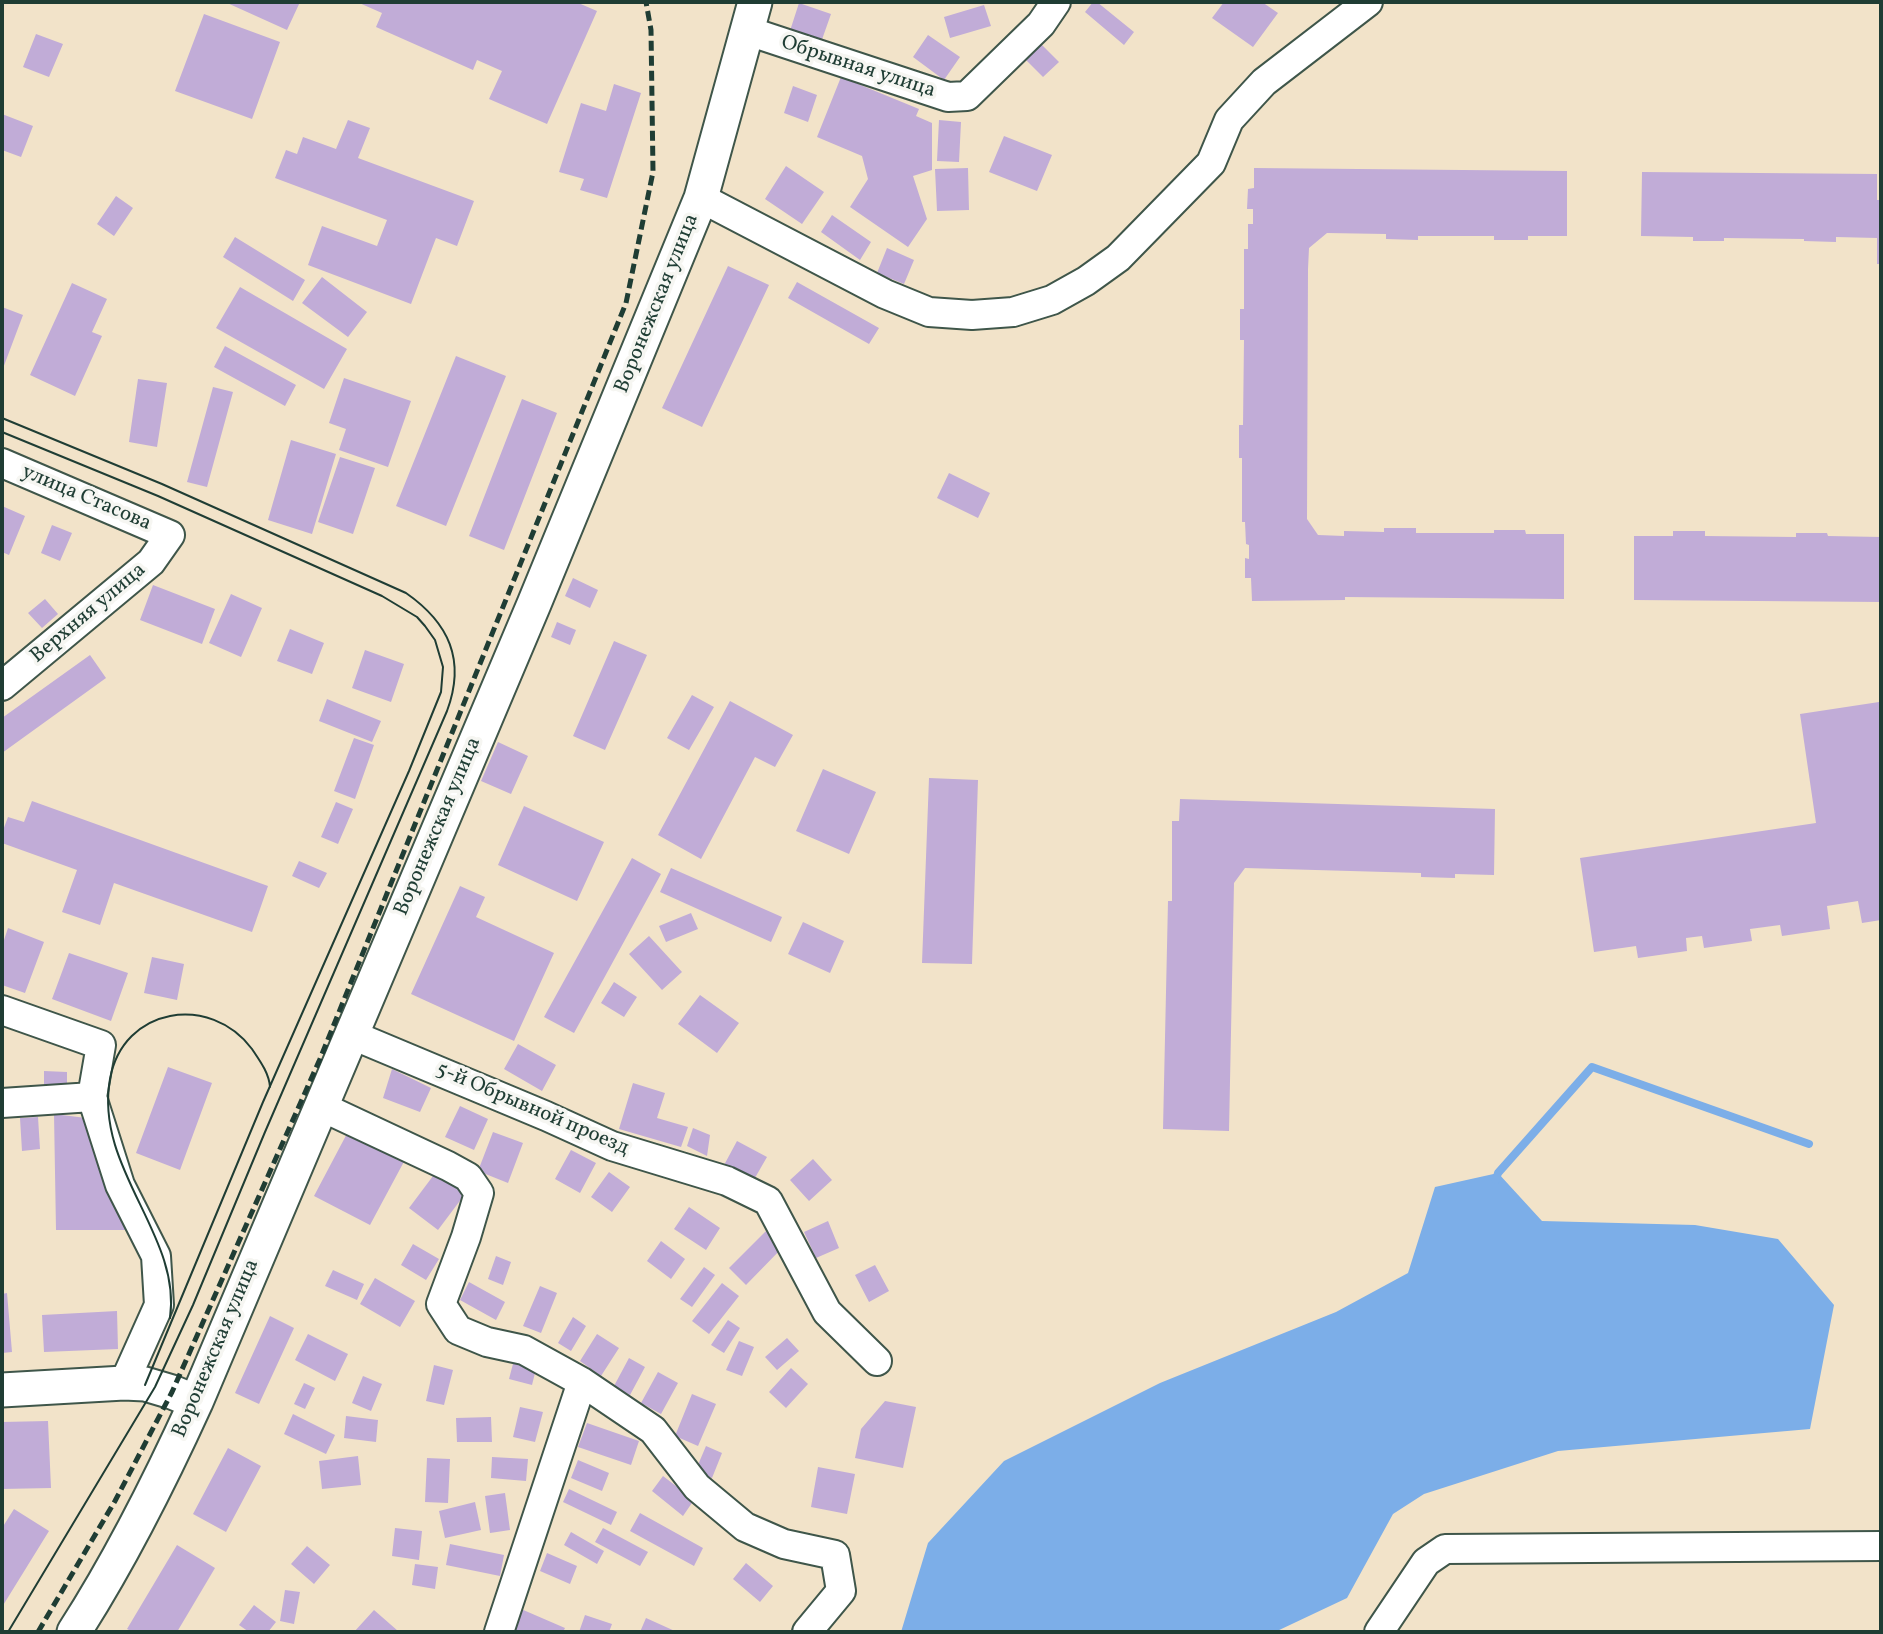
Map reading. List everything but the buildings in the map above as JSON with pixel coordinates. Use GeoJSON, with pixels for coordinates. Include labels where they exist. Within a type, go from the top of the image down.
{"type":"FeatureCollection","features":[{"type":"Feature","properties":{"kind":"street","name":"Обрывная улица"},"geometry":{"type":"LineString","coordinates":[[751,16],[948,97],[967,96],[1041,24],[1056,2]]}},
{"type":"Feature","properties":{"kind":"street"},"geometry":{"type":"LineString","coordinates":[[701,198],[885,294],[929,312],[972,315],[1013,312],[1052,300],[1086,281],[1118,258],[1211,163],[1229,120],[1264,82],[1368,2]]}},
{"type":"Feature","properties":{"kind":"street","name":"Воронежская улица"},"geometry":{"type":"LineString","coordinates":[[75,1632],[105,1585],[196,1402],[534,604],[701,198],[751,16]]}},
{"type":"Feature","properties":{"kind":"street","name":"улица Стасова"},"geometry":{"type":"LineString","coordinates":[[2,463],[170,535]]}},
{"type":"Feature","properties":{"kind":"street","name":"Верхняя улица"},"geometry":{"type":"LineString","coordinates":[[2,686],[151,562],[170,535]]}},
{"type":"Feature","properties":{"kind":"street"},"geometry":{"type":"LineString","coordinates":[[2,1010],[101,1045],[92,1097],[120,1185],[156,1256],[159,1305],[124,1383]]}},
{"type":"Feature","properties":{"kind":"street","name":"5-й Обрывной проезд"},"geometry":{"type":"LineString","coordinates":[[350,1034],[612,1146],[727,1181],[768,1201],[827,1312],[877,1362]]}},
{"type":"Feature","properties":{"kind":"street"},"geometry":{"type":"LineString","coordinates":[[2,1103],[92,1097]]}},
{"type":"Feature","properties":{"kind":"street"},"geometry":{"type":"LineString","coordinates":[[320,1106],[468,1177],[479,1193],[441,1304],[458,1330],[486,1342],[524,1350],[582,1382],[653,1430],[697,1487],[745,1527],[784,1544],[835,1555],[841,1591],[808,1630]]}},
{"type":"Feature","properties":{"kind":"street"},"geometry":{"type":"LineString","coordinates":[[499,1632],[582,1382]]}},
{"type":"Feature","properties":{"kind":"street"},"geometry":{"type":"LineString","coordinates":[[2,1390],[145,1384],[196,1402]]}},
{"type":"Feature","properties":{"kind":"street"},"geometry":{"type":"LineString","coordinates":[[1379,1632],[1426,1562],[1445,1549],[1881,1546]]}},
{"type":"Feature","properties":{"kind":"water"},"geometry":{"type":"Polygon","coordinates":[[[1498,1173],[1542,1221],[1695,1225],[1778,1239],[1834,1305],[1810,1429],[1558,1451],[1424,1494],[1393,1514],[1347,1598],[1275,1632],[901,1632],[928,1543],[1004,1461],[1160,1383],[1336,1312],[1408,1273],[1435,1187],[1498,1173]]]}},
{"type":"Feature","properties":{"kind":"waterway"},"geometry":{"type":"LineString","coordinates":[[1496,1180],[1498,1173],[1592,1067],[1809,1144]]}},
{"type":"Feature","properties":{"kind":"tram line"},"geometry":{"type":"LineString","coordinates":[[2,418],[162,484],[406,593],[421,605],[443,630],[450,644],[455,675],[447,711],[193,1305],[155,1387],[8,1632]]}},
{"type":"Feature","properties":{"kind":"tram line"},"geometry":{"type":"LineString","coordinates":[[2,432],[158,496],[382,596],[417,617],[425,626],[435,640],[443,667],[441,692],[409,771],[263,1102],[145,1385]]}},
{"type":"Feature","properties":{"kind":"tram line"},"geometry":{"type":"LineString","coordinates":[[170,1318],[170,1288],[163,1258],[114,1143],[108,1112],[110,1079],[118,1055],[132,1036],[150,1023],[170,1016],[192,1015],[214,1020],[234,1031],[258,1058],[270,1087]]}},
{"type":"Feature","properties":{"kind":"railway"},"geometry":{"type":"LineString","coordinates":[[38,1632],[115,1501],[172,1392],[320,1059],[626,303],[653,172],[651,30],[646,2]]}}]}
